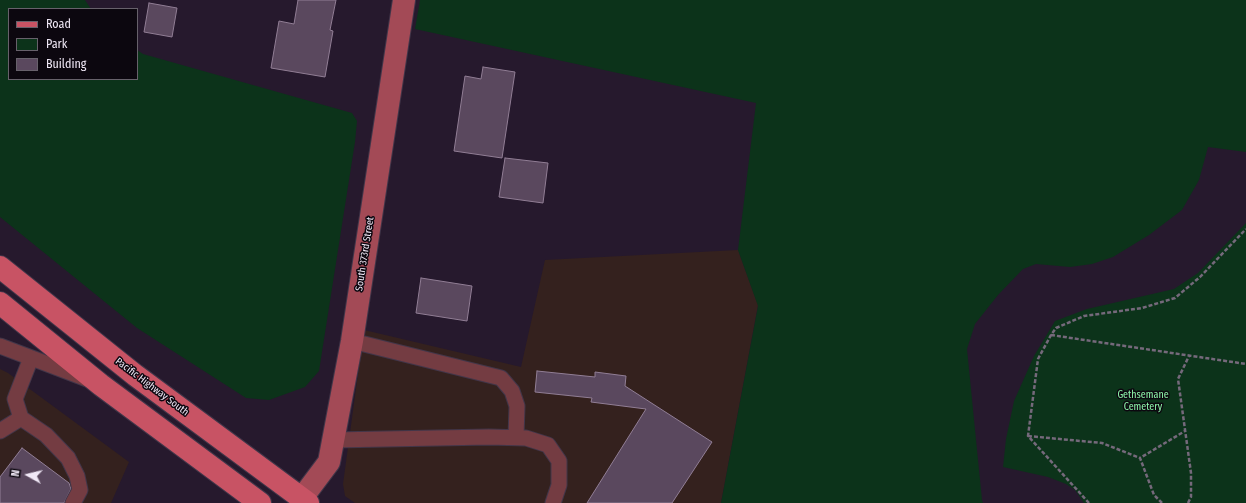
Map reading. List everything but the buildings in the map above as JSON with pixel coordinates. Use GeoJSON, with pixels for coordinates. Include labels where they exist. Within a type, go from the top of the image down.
{"type":"FeatureCollection","features":[{"type":"Feature","properties":{"kind":"main road","name":"Pacific Highway South"},"geometry":{"type":"LineString","coordinates":[[0,267],[135,375],[305,501]]}},
{"type":"Feature","properties":{"kind":"main road"},"geometry":{"type":"LineString","coordinates":[[0,303],[101,385],[260,503]]}},
{"type":"Feature","properties":{"kind":"street","name":"South 373rd Street"},"geometry":{"type":"LineString","coordinates":[[305,501],[329,462],[352,341],[404,0]]}},
{"type":"Feature","properties":{"kind":"lane"},"geometry":{"type":"LineString","coordinates":[[352,341],[502,378],[512,391],[516,406],[516,437]]}},
{"type":"Feature","properties":{"kind":"lane"},"geometry":{"type":"LineString","coordinates":[[0,346],[101,385]]}},
{"type":"Feature","properties":{"kind":"lane"},"geometry":{"type":"LineString","coordinates":[[31,358],[15,399],[21,418],[46,435],[68,458],[77,476],[80,490],[74,503]]}},
{"type":"Feature","properties":{"kind":"lane"},"geometry":{"type":"LineString","coordinates":[[0,431],[21,418]]}},
{"type":"Feature","properties":{"kind":"lane"},"geometry":{"type":"LineString","coordinates":[[333,440],[526,438],[548,445],[559,461],[559,485],[553,503]]}},
{"type":"Feature","properties":{"kind":"path"},"geometry":{"type":"LineString","coordinates":[[1089,503],[1028,436],[1038,360],[1056,328],[1084,316],[1142,308],[1175,298],[1200,277],[1246,229]]}},
{"type":"Feature","properties":{"kind":"path"},"geometry":{"type":"LineString","coordinates":[[1052,335],[1246,364]]}},
{"type":"Feature","properties":{"kind":"path"},"geometry":{"type":"LineString","coordinates":[[1188,503],[1191,497],[1192,474],[1178,379],[1190,356]]}},
{"type":"Feature","properties":{"kind":"path"},"geometry":{"type":"LineString","coordinates":[[1140,458],[1185,430]]}},
{"type":"Feature","properties":{"kind":"path"},"geometry":{"type":"LineString","coordinates":[[1028,436],[1102,444],[1140,458],[1154,495],[1162,503]]}},
{"type":"Feature","properties":{"kind":"shaded area"},"geometry":{"type":"Polygon","coordinates":[[[738,250],[758,305],[721,503],[355,503],[345,496],[343,484],[364,330],[521,367],[545,260],[738,250]]]}},
{"type":"Feature","properties":{"kind":"shaded area"},"geometry":{"type":"Polygon","coordinates":[[[0,369],[8,373],[129,462],[111,503],[0,503],[0,369]]]}},
{"type":"Feature","properties":{"kind":"green space"},"geometry":{"type":"Polygon","coordinates":[[[0,0],[85,0],[90,8],[8,8],[8,80],[138,80],[138,51],[143,54],[352,113],[357,121],[319,371],[305,387],[269,400],[246,398],[137,328],[0,217],[0,0]]]}},
{"type":"Feature","properties":{"kind":"green space"},"geometry":{"type":"Polygon","coordinates":[[[420,0],[1246,0],[1246,152],[1208,147],[1199,180],[1182,210],[1149,235],[1113,257],[1092,264],[1070,267],[1036,264],[1023,269],[998,295],[975,324],[967,349],[983,503],[721,503],[758,306],[738,250],[756,103],[415,29],[420,0]]]}},
{"type":"Feature","properties":{"kind":"green space","name":"Gethsemane Cemetery"},"geometry":{"type":"Polygon","coordinates":[[[1246,223],[1246,503],[1084,503],[1075,490],[1066,484],[1048,477],[1003,467],[1006,439],[1014,401],[1034,356],[1055,321],[1087,309],[1174,289],[1198,273],[1246,223]]]}}]}
